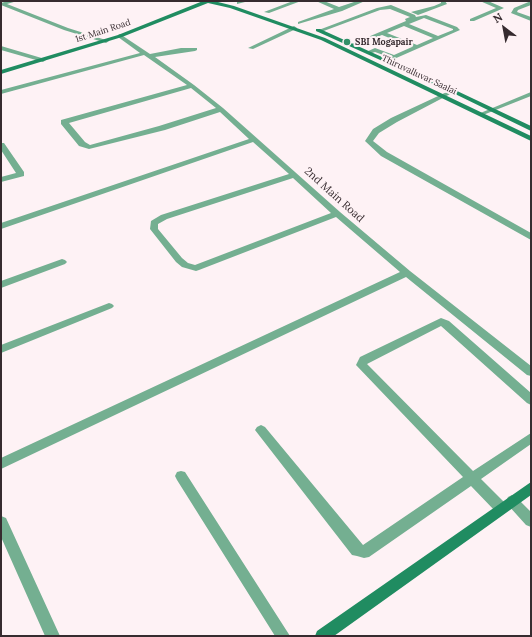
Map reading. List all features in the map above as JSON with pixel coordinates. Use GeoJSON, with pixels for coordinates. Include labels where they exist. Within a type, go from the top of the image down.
{"type":"FeatureCollection","features":[{"type":"Feature","properties":{"kind":"main road","name":"1st Main Road"},"geometry":{"type":"LineString","coordinates":[[1,72],[120,36],[208,1]]}},
{"type":"Feature","properties":{"kind":"main road","name":"Thiruvalluvar Saalai"},"geometry":{"type":"LineString","coordinates":[[208,1],[232,7],[323,39],[482,114],[531,139]]}},
{"type":"Feature","properties":{"kind":"main road","name":"Thiruvalluvar Saalai"},"geometry":{"type":"LineString","coordinates":[[230,1],[242,2],[320,31],[453,91],[531,129]]}},
{"type":"Feature","properties":{"kind":"main road"},"geometry":{"type":"LineString","coordinates":[[322,636],[506,504],[531,488]]}},
{"type":"Feature","properties":{"kind":"street"},"geometry":{"type":"LineString","coordinates":[[14,1],[2,4],[66,29],[106,40]]}},
{"type":"Feature","properties":{"kind":"street"},"geometry":{"type":"LineString","coordinates":[[267,12],[298,1]]}},
{"type":"Feature","properties":{"kind":"street"},"geometry":{"type":"LineString","coordinates":[[318,1],[340,10]]}},
{"type":"Feature","properties":{"kind":"street"},"geometry":{"type":"LineString","coordinates":[[300,24],[362,1]]}},
{"type":"Feature","properties":{"kind":"street"},"geometry":{"type":"LineString","coordinates":[[384,1],[418,13],[444,4],[442,1]]}},
{"type":"Feature","properties":{"kind":"street"},"geometry":{"type":"LineString","coordinates":[[482,1],[531,19]]}},
{"type":"Feature","properties":{"kind":"street"},"geometry":{"type":"LineString","coordinates":[[514,12],[516,9],[531,4]]}},
{"type":"Feature","properties":{"kind":"street"},"geometry":{"type":"LineString","coordinates":[[320,31],[379,9],[390,7],[412,16],[413,18],[350,44]]}},
{"type":"Feature","properties":{"kind":"street"},"geometry":{"type":"LineString","coordinates":[[472,20],[501,8]]}},
{"type":"Feature","properties":{"kind":"street"},"geometry":{"type":"LineString","coordinates":[[350,44],[424,16],[457,30],[394,57],[375,50],[369,52]]}},
{"type":"Feature","properties":{"kind":"street"},"geometry":{"type":"LineString","coordinates":[[403,24],[438,38]]}},
{"type":"Feature","properties":{"kind":"street"},"geometry":{"type":"LineString","coordinates":[[252,48],[294,28]]}},
{"type":"Feature","properties":{"kind":"street"},"geometry":{"type":"LineString","coordinates":[[390,62],[464,31]]}},
{"type":"Feature","properties":{"kind":"street"},"geometry":{"type":"LineString","coordinates":[[382,33],[416,48]]}},
{"type":"Feature","properties":{"kind":"street","name":"2nd Main Road"},"geometry":{"type":"LineString","coordinates":[[120,36],[148,54],[221,109],[337,214],[407,273],[531,372]]}},
{"type":"Feature","properties":{"kind":"street"},"geometry":{"type":"LineString","coordinates":[[1,48],[42,60]]}},
{"type":"Feature","properties":{"kind":"street"},"geometry":{"type":"LineString","coordinates":[[1,92],[148,54],[195,49]]}},
{"type":"Feature","properties":{"kind":"street"},"geometry":{"type":"LineString","coordinates":[[192,86],[64,122],[82,144],[89,147],[162,128],[221,109]]}},
{"type":"Feature","properties":{"kind":"street"},"geometry":{"type":"LineString","coordinates":[[453,91],[394,120],[376,131],[369,141],[384,154],[531,237]]}},
{"type":"Feature","properties":{"kind":"street"},"geometry":{"type":"LineString","coordinates":[[482,114],[531,94]]}},
{"type":"Feature","properties":{"kind":"street"},"geometry":{"type":"LineString","coordinates":[[1,226],[255,139]]}},
{"type":"Feature","properties":{"kind":"street"},"geometry":{"type":"LineString","coordinates":[[1,145],[21,174],[1,180]]}},
{"type":"Feature","properties":{"kind":"street"},"geometry":{"type":"LineString","coordinates":[[295,175],[164,217],[154,223],[154,229],[179,260],[186,265],[196,268],[337,214]]}},
{"type":"Feature","properties":{"kind":"street"},"geometry":{"type":"LineString","coordinates":[[1,285],[62,262]]}},
{"type":"Feature","properties":{"kind":"street"},"geometry":{"type":"LineString","coordinates":[[1,464],[407,273]]}},
{"type":"Feature","properties":{"kind":"street"},"geometry":{"type":"LineString","coordinates":[[1,350],[109,306]]}},
{"type":"Feature","properties":{"kind":"street"},"geometry":{"type":"LineString","coordinates":[[531,400],[441,322],[364,360],[361,365],[472,478],[531,521]]}},
{"type":"Feature","properties":{"kind":"street"},"geometry":{"type":"LineString","coordinates":[[261,430],[357,550],[364,552],[372,548],[531,438]]}},
{"type":"Feature","properties":{"kind":"street"},"geometry":{"type":"LineString","coordinates":[[181,476],[282,636]]}},
{"type":"Feature","properties":{"kind":"street"},"geometry":{"type":"LineString","coordinates":[[1,522],[53,636]]}},
{"type":"Feature","properties":{"kind":"place","name":"SBI Mogapair"},"geometry":{"type":"Point","coordinates":[347,42]}}]}
